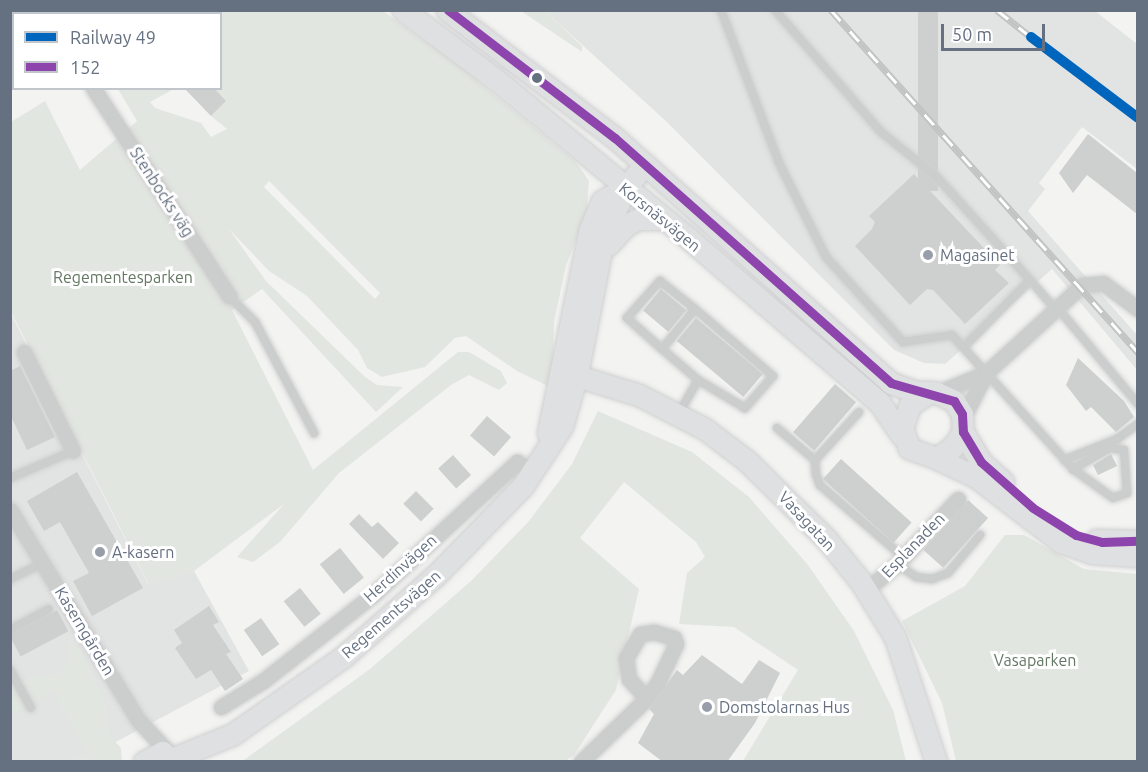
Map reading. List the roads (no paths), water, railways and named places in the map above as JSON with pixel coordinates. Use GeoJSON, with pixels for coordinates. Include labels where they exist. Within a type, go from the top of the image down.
{"type":"FeatureCollection","features":[{"type":"Feature","properties":{"kind":"street","name":"Korsnäsvägen"},"geometry":{"type":"LineString","coordinates":[[403,10],[494,78],[879,402],[902,436]]}},
{"type":"Feature","properties":{"kind":"street","name":"Korsnäsvägen"},"geometry":{"type":"LineString","coordinates":[[447,10],[645,164],[891,383],[934,393]]}},
{"type":"Feature","properties":{"kind":"street","name":"Stenbocks väg"},"geometry":{"type":"LineString","coordinates":[[94,90],[229,296]]}},
{"type":"Feature","properties":{"kind":"street"},"geometry":{"type":"LineString","coordinates":[[590,159],[600,179],[602,201],[625,188],[645,164]]}},
{"type":"Feature","properties":{"kind":"street","name":"Regementsvägen"},"geometry":{"type":"LineString","coordinates":[[569,372],[602,252],[625,188]]}},
{"type":"Feature","properties":{"kind":"street","name":"Regementsvägen"},"geometry":{"type":"LineString","coordinates":[[179,759],[212,745],[280,704],[343,657],[435,576],[493,520],[539,463],[562,426],[582,254],[602,201]]}},
{"type":"Feature","properties":{"kind":"street"},"geometry":{"type":"LineString","coordinates":[[602,252],[627,225],[639,219],[664,219]]}},
{"type":"Feature","properties":{"kind":"street"},"geometry":{"type":"LineString","coordinates":[[936,458],[952,448],[987,372],[1055,307],[1090,282],[1112,288],[1137,309]]}},
{"type":"Feature","properties":{"kind":"street"},"geometry":{"type":"LineString","coordinates":[[24,352],[73,452]]}},
{"type":"Feature","properties":{"kind":"street","name":"Vasagatan"},"geometry":{"type":"LineString","coordinates":[[569,372],[678,414],[726,444],[768,480],[827,540],[866,590],[900,650],[936,762]]}},
{"type":"Feature","properties":{"kind":"street"},"geometry":{"type":"LineString","coordinates":[[987,372],[910,405],[902,422],[902,436],[914,452],[936,458],[976,477],[1061,542],[1093,554],[1137,556]]}},
{"type":"Feature","properties":{"kind":"street"},"geometry":{"type":"LineString","coordinates":[[934,393],[954,401],[981,462],[1056,526],[1102,542],[1137,541]]}},
{"type":"Feature","properties":{"kind":"street","name":"Herdinvägen"},"geometry":{"type":"LineString","coordinates":[[221,707],[263,681],[374,594],[517,462],[539,463]]}},
{"type":"Feature","properties":{"kind":"street","name":"Esplanaden"},"geometry":{"type":"LineString","coordinates":[[866,590],[900,561],[958,499]]}},
{"type":"Feature","properties":{"kind":"street","name":"Kaserngården"},"geometry":{"type":"LineString","coordinates":[[10,510],[15,530],[68,598],[139,722],[179,759]]}},
{"type":"Feature","properties":{"kind":"street"},"geometry":{"type":"LineString","coordinates":[[263,681],[280,704]]}},
{"type":"Feature","properties":{"kind":"street"},"geometry":{"type":"LineString","coordinates":[[581,762],[646,698]]}},
{"type":"Feature","properties":{"kind":"street","name":"Kaserngården"},"geometry":{"type":"LineString","coordinates":[[139,722],[146,759]]}},
{"type":"Feature","properties":{"kind":"street"},"geometry":{"type":"LineString","coordinates":[[146,759],[179,759]]}},
{"type":"Feature","properties":{"kind":"lane"},"geometry":{"type":"LineString","coordinates":[[720,10],[779,164],[826,257],[903,342],[952,335],[1072,469],[1113,498],[1127,493],[1127,464],[1124,450],[1117,447],[1072,469]]}},
{"type":"Feature","properties":{"kind":"lane"},"geometry":{"type":"LineString","coordinates":[[775,10],[881,132],[936,176],[1055,307],[1137,404]]}},
{"type":"Feature","properties":{"kind":"lane"},"geometry":{"type":"LineString","coordinates":[[964,347],[1030,280]]}},
{"type":"Feature","properties":{"kind":"lane"},"geometry":{"type":"LineString","coordinates":[[660,281],[695,309],[772,376],[745,408],[698,380],[627,318],[660,281]]}},
{"type":"Feature","properties":{"kind":"lane"},"geometry":{"type":"LineString","coordinates":[[229,296],[255,322],[314,433]]}},
{"type":"Feature","properties":{"kind":"lane"},"geometry":{"type":"LineString","coordinates":[[662,349],[695,309]]}},
{"type":"Feature","properties":{"kind":"lane"},"geometry":{"type":"LineString","coordinates":[[678,414],[698,380]]}},
{"type":"Feature","properties":{"kind":"lane"},"geometry":{"type":"LineString","coordinates":[[815,460],[859,412]]}},
{"type":"Feature","properties":{"kind":"lane"},"geometry":{"type":"LineString","coordinates":[[1064,460],[1117,439],[1137,424]]}},
{"type":"Feature","properties":{"kind":"lane"},"geometry":{"type":"LineString","coordinates":[[777,428],[815,460],[820,485],[916,577],[932,579],[948,573],[980,535]]}},
{"type":"Feature","properties":{"kind":"lane"},"geometry":{"type":"LineString","coordinates":[[10,478],[73,452]]}},
{"type":"Feature","properties":{"kind":"lane"},"geometry":{"type":"LineString","coordinates":[[10,579],[41,564]]}},
{"type":"Feature","properties":{"kind":"lane"},"geometry":{"type":"LineString","coordinates":[[10,630],[50,609]]}},
{"type":"Feature","properties":{"kind":"lane"},"geometry":{"type":"LineString","coordinates":[[10,670],[31,708]]}},
{"type":"Feature","properties":{"kind":"railway"},"geometry":{"type":"LineString","coordinates":[[831,10],[1138,352]]}},
{"type":"Feature","properties":{"kind":"railway"},"geometry":{"type":"LineString","coordinates":[[997,10],[1031,37]]}},
{"type":"Feature","properties":{"kind":"rail line","name":"49"},"geometry":{"type":"LineString","coordinates":[[1031,37],[1138,118]]}},
{"type":"Feature","properties":{"kind":"place","name":"Magasinet"},"geometry":{"type":"Point","coordinates":[928,255]}},
{"type":"Feature","properties":{"kind":"place","name":"A-kasern"},"geometry":{"type":"Point","coordinates":[100,552]}},
{"type":"Feature","properties":{"kind":"place","name":"Domstolarnas Hus"},"geometry":{"type":"Point","coordinates":[707,707]}},
{"type":"Feature","properties":{"kind":"park label","name":"Regementesparken"},"geometry":{"type":"Point","coordinates":[123,277]}},
{"type":"Feature","properties":{"kind":"park label","name":"Vasaparken"},"geometry":{"type":"Point","coordinates":[1035,660]}}]}
